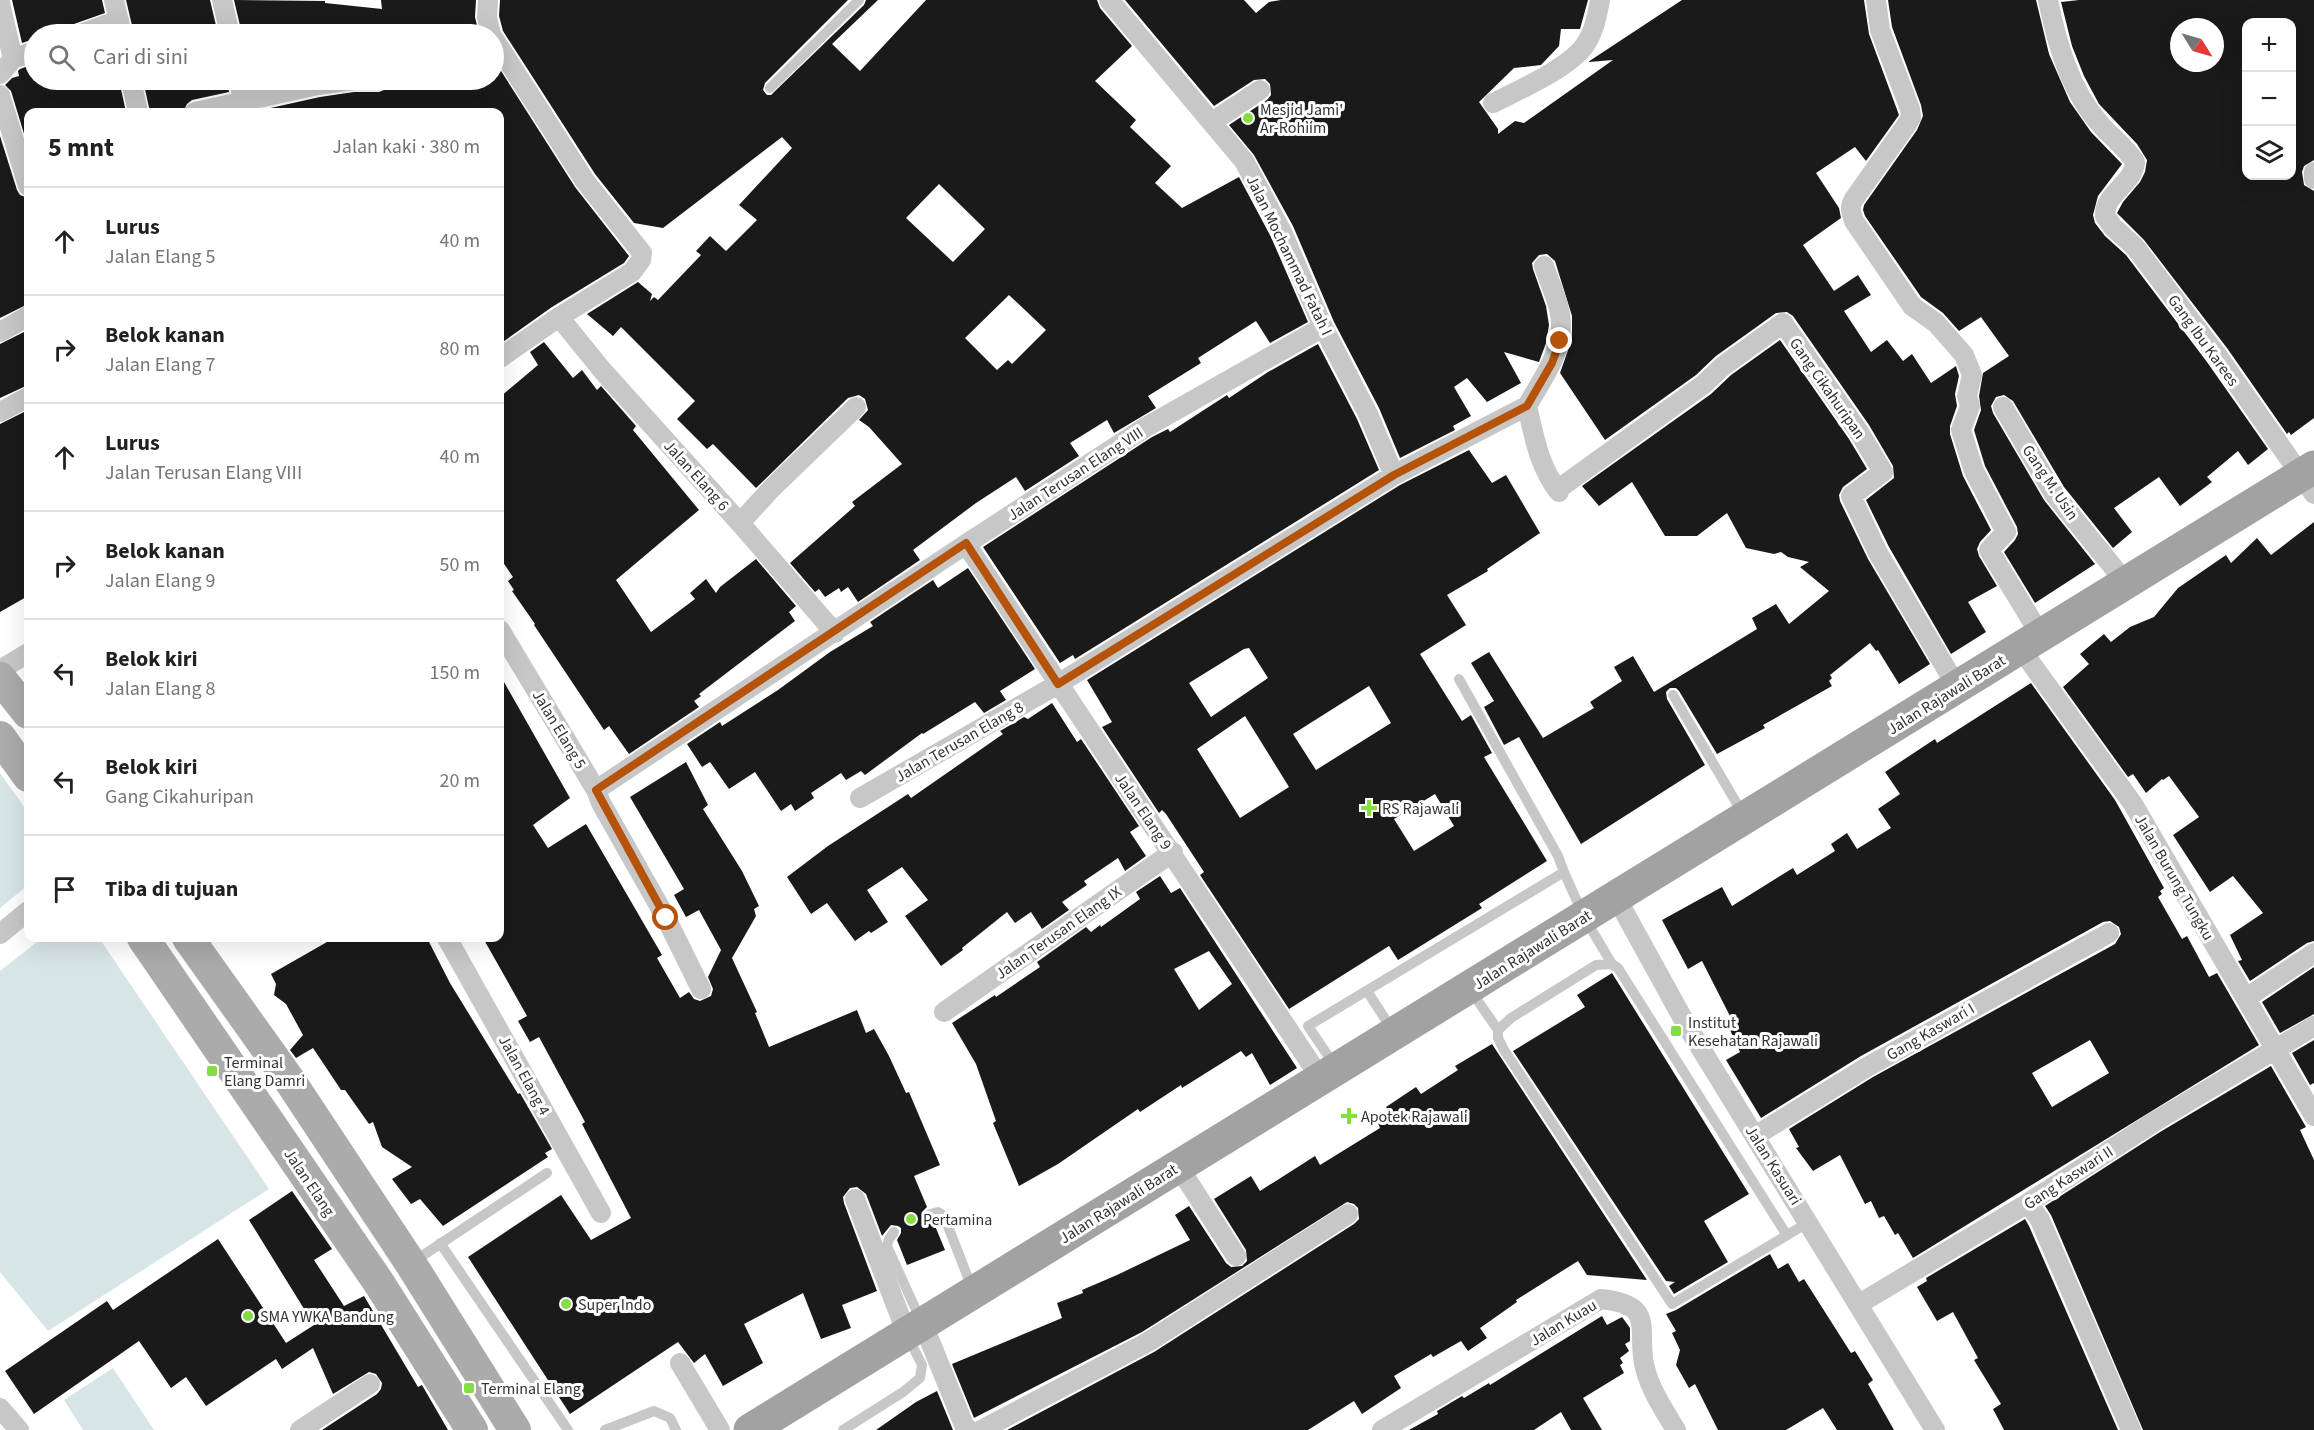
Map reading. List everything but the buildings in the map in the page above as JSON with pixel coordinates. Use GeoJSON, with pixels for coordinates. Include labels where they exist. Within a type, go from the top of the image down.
{"type":"FeatureCollection","features":[{"type":"Feature","properties":{"kind":"highway","name":"Jalan Rajawali Barat"},"geometry":{"type":"LineString","coordinates":[[765,1426],[915,1329],[1178,1166],[2126,583],[2310,479]]}},
{"type":"Feature","properties":{"kind":"main road"},"geometry":{"type":"LineString","coordinates":[[0,678],[24,708]]}},
{"type":"Feature","properties":{"kind":"main road"},"geometry":{"type":"LineString","coordinates":[[0,737],[24,770]]}},
{"type":"Feature","properties":{"kind":"main road","name":"Jalan Elang"},"geometry":{"type":"LineString","coordinates":[[146,942],[372,1274],[472,1430]]}},
{"type":"Feature","properties":{"kind":"main road"},"geometry":{"type":"LineString","coordinates":[[192,942],[290,1081],[411,1264],[515,1430]]}},
{"type":"Feature","properties":{"kind":"street"},"geometry":{"type":"LineString","coordinates":[[114,0],[119,24]]}},
{"type":"Feature","properties":{"kind":"street"},"geometry":{"type":"LineString","coordinates":[[222,0],[228,24]]}},
{"type":"Feature","properties":{"kind":"street"},"geometry":{"type":"LineString","coordinates":[[488,0],[489,24]]}},
{"type":"Feature","properties":{"kind":"street","name":"Jalan Mochammad Fatah I"},"geometry":{"type":"LineString","coordinates":[[1109,0],[1244,161],[1282,232],[1323,327],[1368,414],[1394,475]]}},
{"type":"Feature","properties":{"kind":"street"},"geometry":{"type":"LineString","coordinates":[[1493,103],[1531,84],[1576,57],[1593,30],[1599,0]]}},
{"type":"Feature","properties":{"kind":"street","name":"Jalan Burung Tungku"},"geometry":{"type":"LineString","coordinates":[[1876,0],[1880,30],[1911,117],[1854,199],[1851,205],[1854,221],[1912,306],[1936,323],[1964,355],[1972,375],[1966,396],[1970,406],[1961,430],[1974,471],[2006,532],[1989,550],[2031,642],[2133,804],[2314,1116]]}},
{"type":"Feature","properties":{"kind":"street","name":"Gang Ibu Karees"},"geometry":{"type":"LineString","coordinates":[[2048,0],[2061,52],[2076,89],[2100,124],[2135,162],[2131,176],[2105,209],[2105,216],[2113,227],[2135,247],[2310,479]]}},
{"type":"Feature","properties":{"kind":"street"},"geometry":{"type":"LineString","coordinates":[[0,3],[13,59]]}},
{"type":"Feature","properties":{"kind":"street"},"geometry":{"type":"LineString","coordinates":[[0,74],[13,59],[24,55]]}},
{"type":"Feature","properties":{"kind":"street"},"geometry":{"type":"LineString","coordinates":[[504,55],[585,181],[642,253],[641,260],[632,272],[559,317],[504,355]]}},
{"type":"Feature","properties":{"kind":"street"},"geometry":{"type":"LineString","coordinates":[[133,90],[137,108]]}},
{"type":"Feature","properties":{"kind":"street"},"geometry":{"type":"LineString","coordinates":[[241,90],[245,107],[301,90]]}},
{"type":"Feature","properties":{"kind":"street"},"geometry":{"type":"LineString","coordinates":[[1212,122],[1260,90]]}},
{"type":"Feature","properties":{"kind":"street"},"geometry":{"type":"LineString","coordinates":[[0,95],[24,173]]}},
{"type":"Feature","properties":{"kind":"street"},"geometry":{"type":"LineString","coordinates":[[2314,172],[2314,179]]}},
{"type":"Feature","properties":{"kind":"street"},"geometry":{"type":"LineString","coordinates":[[1527,406],[1552,363],[1560,341],[1561,323],[1544,266]]}},
{"type":"Feature","properties":{"kind":"street","name":"Jalan Elang 6"},"geometry":{"type":"LineString","coordinates":[[559,317],[610,379],[740,523],[835,633]]}},
{"type":"Feature","properties":{"kind":"street"},"geometry":{"type":"LineString","coordinates":[[0,332],[24,318]]}},
{"type":"Feature","properties":{"kind":"street","name":"Gang Cikahuripan"},"geometry":{"type":"LineString","coordinates":[[1527,406],[1540,458],[1546,473],[1558,491],[1783,323],[1859,432],[1883,472],[1851,496],[1878,553],[1957,687]]}},
{"type":"Feature","properties":{"kind":"street","name":"Jalan Terusan Elang VIII"},"geometry":{"type":"LineString","coordinates":[[596,790],[835,633],[966,543],[1146,427],[1323,327]]}},
{"type":"Feature","properties":{"kind":"street"},"geometry":{"type":"LineString","coordinates":[[0,412],[24,399]]}},
{"type":"Feature","properties":{"kind":"street","name":"Jalan Terusan Elang 8"},"geometry":{"type":"LineString","coordinates":[[860,798],[1058,684],[1394,475],[1527,406]]}},
{"type":"Feature","properties":{"kind":"street"},"geometry":{"type":"LineString","coordinates":[[740,523],[759,501],[856,407]]}},
{"type":"Feature","properties":{"kind":"street","name":"Gang M. Usin"},"geometry":{"type":"LineString","coordinates":[[2003,407],[2054,494],[2126,583]]}},
{"type":"Feature","properties":{"kind":"street","name":"Jalan Elang 9"},"geometry":{"type":"LineString","coordinates":[[966,543],[1058,684],[1329,1074]]}},
{"type":"Feature","properties":{"kind":"street","name":"Jalan Elang 5"},"geometry":{"type":"LineString","coordinates":[[504,637],[596,790],[666,918],[701,989]]}},
{"type":"Feature","properties":{"kind":"street"},"geometry":{"type":"LineString","coordinates":[[0,670],[24,655]]}},
{"type":"Feature","properties":{"kind":"street","name":"Jalan Terusan Elang IX"},"geometry":{"type":"LineString","coordinates":[[944,1012],[1173,852]]}},
{"type":"Feature","properties":{"kind":"street","name":"Jalan Kasuari"},"geometry":{"type":"LineString","coordinates":[[1616,897],[1687,1026],[1935,1430]]}},
{"type":"Feature","properties":{"kind":"street"},"geometry":{"type":"LineString","coordinates":[[0,934],[24,915]]}},
{"type":"Feature","properties":{"kind":"street","name":"Gang Kaswari I"},"geometry":{"type":"LineString","coordinates":[[1755,1136],[1867,1067],[2109,933]]}},
{"type":"Feature","properties":{"kind":"street","name":"Jalan Elang 4"},"geometry":{"type":"LineString","coordinates":[[449,942],[601,1213]]}},
{"type":"Feature","properties":{"kind":"street"},"geometry":{"type":"LineString","coordinates":[[2246,998],[2314,953]]}},
{"type":"Feature","properties":{"kind":"street","name":"Gang Kaswari II"},"geometry":{"type":"LineString","coordinates":[[1858,1304],[2028,1203],[2154,1122],[2314,1026]]}},
{"type":"Feature","properties":{"kind":"street"},"geometry":{"type":"LineString","coordinates":[[1178,1166],[1236,1256]]}},
{"type":"Feature","properties":{"kind":"street"},"geometry":{"type":"LineString","coordinates":[[855,1199],[915,1329],[964,1425],[969,1430]]}},
{"type":"Feature","properties":{"kind":"street"},"geometry":{"type":"LineString","coordinates":[[2028,1203],[2040,1220],[2131,1430]]}},
{"type":"Feature","properties":{"kind":"street"},"geometry":{"type":"LineString","coordinates":[[981,1430],[1148,1342],[1348,1214]]}},
{"type":"Feature","properties":{"kind":"street","name":"Jalan Kuau"},"geometry":{"type":"LineString","coordinates":[[1382,1430],[1601,1299],[1622,1301],[1634,1309],[1642,1321],[1644,1338],[1642,1354],[1645,1371],[1676,1430]]}},
{"type":"Feature","properties":{"kind":"street"},"geometry":{"type":"LineString","coordinates":[[680,1363],[720,1430]]}},
{"type":"Feature","properties":{"kind":"street"},"geometry":{"type":"LineString","coordinates":[[300,1430],[370,1384]]}},
{"type":"Feature","properties":{"kind":"street"},"geometry":{"type":"LineString","coordinates":[[0,1408],[19,1430]]}},
{"type":"Feature","properties":{"kind":"lane"},"geometry":{"type":"LineString","coordinates":[[770,88],[859,0]]}},
{"type":"Feature","properties":{"kind":"lane"},"geometry":{"type":"LineString","coordinates":[[1459,679],[1558,856],[1584,917],[1612,964],[1625,976],[1786,1234]]}},
{"type":"Feature","properties":{"kind":"lane"},"geometry":{"type":"LineString","coordinates":[[1673,695],[1745,817]]}},
{"type":"Feature","properties":{"kind":"lane"},"geometry":{"type":"LineString","coordinates":[[1329,1074],[1308,1026],[1564,872]]}},
{"type":"Feature","properties":{"kind":"lane"},"geometry":{"type":"LineString","coordinates":[[1498,1030],[1511,1018],[1596,965],[1612,964]]}},
{"type":"Feature","properties":{"kind":"lane"},"geometry":{"type":"LineString","coordinates":[[1468,988],[1498,1030],[1498,1038],[1504,1050],[1672,1304],[1809,1222]]}},
{"type":"Feature","properties":{"kind":"lane"},"geometry":{"type":"LineString","coordinates":[[1367,991],[1395,1033]]}},
{"type":"Feature","properties":{"kind":"lane"},"geometry":{"type":"LineString","coordinates":[[411,1264],[547,1173]]}},
{"type":"Feature","properties":{"kind":"lane"},"geometry":{"type":"LineString","coordinates":[[930,1214],[938,1212],[944,1215],[974,1293]]}},
{"type":"Feature","properties":{"kind":"lane"},"geometry":{"type":"LineString","coordinates":[[843,1430],[903,1392],[920,1378],[922,1365],[915,1329],[887,1246],[894,1232]]}},
{"type":"Feature","properties":{"kind":"lane"},"geometry":{"type":"LineString","coordinates":[[440,1243],[568,1430]]}},
{"type":"Feature","properties":{"kind":"lane"},"geometry":{"type":"LineString","coordinates":[[605,1430],[654,1411],[669,1418],[676,1430]]}},
{"type":"Feature","properties":{"kind":"shaded area"},"geometry":{"type":"Polygon","coordinates":[[[0,773],[24,806],[24,888],[0,908],[0,773]]]}},
{"type":"Feature","properties":{"kind":"shaded area"},"geometry":{"type":"Polygon","coordinates":[[[37,942],[102,942],[269,1189],[48,1331],[0,1272],[0,971],[37,942]]]}},
{"type":"Feature","properties":{"kind":"shaded area"},"geometry":{"type":"Polygon","coordinates":[[[113,1368],[154,1430],[83,1430],[64,1400],[113,1368]]]}},
{"type":"Feature","properties":{"kind":"place","name":"Mesjid Jami' Ar-Rohiim"},"geometry":{"type":"Point","coordinates":[1248,118]}},
{"type":"Feature","properties":{"kind":"place","name":"RS Rajawali"},"geometry":{"type":"Point","coordinates":[1369,808]}},
{"type":"Feature","properties":{"kind":"place","name":"Institut Kesehatan Rajawali"},"geometry":{"type":"Point","coordinates":[1676,1031]}},
{"type":"Feature","properties":{"kind":"place","name":"Terminal Elang Damri"},"geometry":{"type":"Point","coordinates":[212,1071]}},
{"type":"Feature","properties":{"kind":"place","name":"Apotek Rajawali"},"geometry":{"type":"Point","coordinates":[1349,1116]}},
{"type":"Feature","properties":{"kind":"place","name":"Pertamina"},"geometry":{"type":"Point","coordinates":[911,1219]}},
{"type":"Feature","properties":{"kind":"place","name":"Super Indo"},"geometry":{"type":"Point","coordinates":[566,1304]}},
{"type":"Feature","properties":{"kind":"place","name":"SMA YWKA Bandung"},"geometry":{"type":"Point","coordinates":[248,1316]}},
{"type":"Feature","properties":{"kind":"place","name":"Terminal Elang"},"geometry":{"type":"Point","coordinates":[469,1388]}},
{"type":"Feature","properties":{"kind":"route"},"geometry":{"type":"LineString","coordinates":[[666,918],[596,790],[845,626],[966,543],[1058,684],[1394,475],[1527,406],[1552,363],[1560,341]]}}]}
